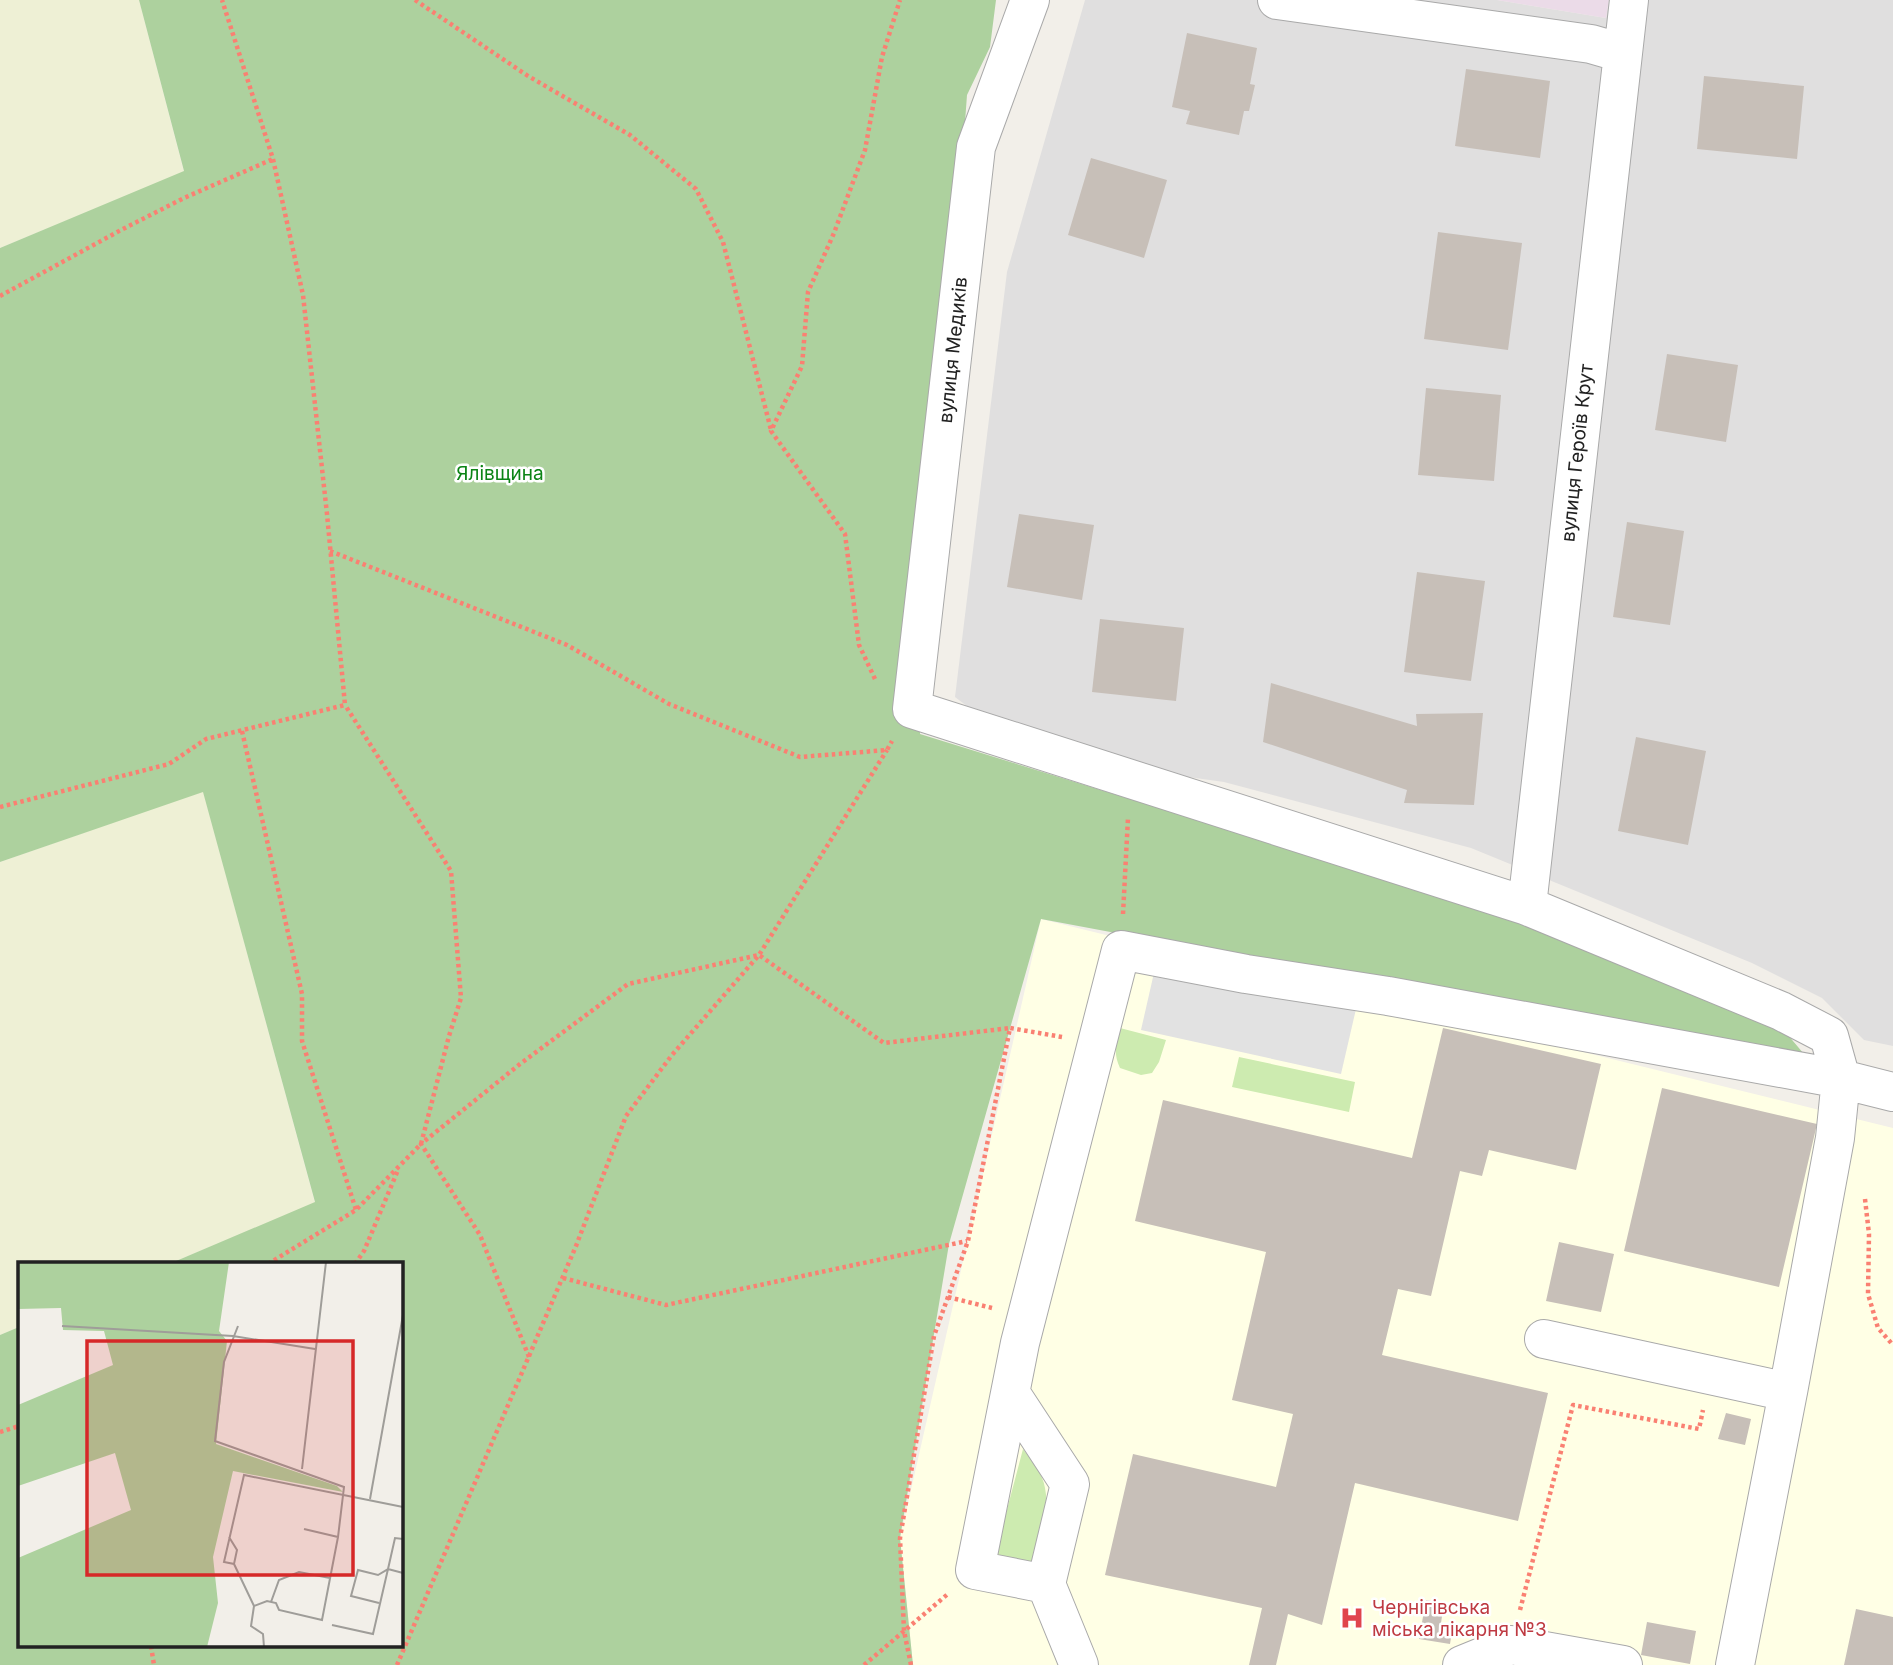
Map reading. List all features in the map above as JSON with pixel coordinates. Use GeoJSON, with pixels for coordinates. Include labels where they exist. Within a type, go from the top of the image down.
{"type":"FeatureCollection","features":[{"type":"Feature","properties":{"kind":"street","name":"вулиця Медиків"},"geometry":{"type":"LineString","coordinates":[[912,709],[976,147],[1030,0]]}},
{"type":"Feature","properties":{"kind":"street"},"geometry":{"type":"LineString","coordinates":[[1277,0],[1591,44],[1622,53]]}},
{"type":"Feature","properties":{"kind":"street","name":"вулиця Героїв Крут"},"geometry":{"type":"LineString","coordinates":[[1527,906],[1629,0]]}},
{"type":"Feature","properties":{"kind":"street"},"geometry":{"type":"LineString","coordinates":[[912,709],[1527,906],[1781,1011],[1829,1036],[1841,1079],[1835,1138],[1735,1665]]}},
{"type":"Feature","properties":{"kind":"street"},"geometry":{"type":"LineString","coordinates":[[1046,1584],[975,1570],[1023,1330],[1121,950],[1841,1079],[1893,1092]]}},
{"type":"Feature","properties":{"kind":"street"},"geometry":{"type":"LineString","coordinates":[[1545,1339],[1788,1392]]}},
{"type":"Feature","properties":{"kind":"street"},"geometry":{"type":"LineString","coordinates":[[1011,1394],[1070,1485],[1046,1584],[1079,1665]]}},
{"type":"Feature","properties":{"kind":"street"},"geometry":{"type":"LineString","coordinates":[[1462,1665],[1511,1645],[1623,1665]]}},
{"type":"Feature","properties":{"kind":"path"},"geometry":{"type":"LineString","coordinates":[[222,0],[273,159],[303,295],[345,705],[451,871],[461,998],[421,1144],[480,1235],[529,1357]]}},
{"type":"Feature","properties":{"kind":"path"},"geometry":{"type":"LineString","coordinates":[[397,1665],[563,1278],[626,1115],[672,1055],[759,954],[912,709],[885,700],[859,645],[845,534],[771,431],[723,242],[696,189],[629,135],[528,76],[415,0]]}},
{"type":"Feature","properties":{"kind":"path"},"geometry":{"type":"LineString","coordinates":[[771,431],[802,366],[808,292],[834,233],[865,150],[882,57],[900,0]]}},
{"type":"Feature","properties":{"kind":"path"},"geometry":{"type":"LineString","coordinates":[[0,296],[142,219],[273,159]]}},
{"type":"Feature","properties":{"kind":"path"},"geometry":{"type":"LineString","coordinates":[[330,551],[567,645],[669,704],[800,757],[887,750]]}},
{"type":"Feature","properties":{"kind":"path"},"geometry":{"type":"LineString","coordinates":[[0,807],[169,764],[206,739],[345,705]]}},
{"type":"Feature","properties":{"kind":"path"},"geometry":{"type":"LineString","coordinates":[[242,731],[302,993],[302,1041],[356,1210]]}},
{"type":"Feature","properties":{"kind":"path"},"geometry":{"type":"LineString","coordinates":[[1121,950],[1130,779]]}},
{"type":"Feature","properties":{"kind":"path"},"geometry":{"type":"LineString","coordinates":[[271,1262],[356,1210],[421,1144],[520,1064],[628,984],[759,954],[884,1043],[1010,1028],[1097,1044]]}},
{"type":"Feature","properties":{"kind":"path"},"geometry":{"type":"LineString","coordinates":[[911,1665],[904,1631],[900,1538],[933,1336],[968,1241],[1010,1028]]}},
{"type":"Feature","properties":{"kind":"path"},"geometry":{"type":"LineString","coordinates":[[356,1262],[364,1251],[399,1167]]}},
{"type":"Feature","properties":{"kind":"path"},"geometry":{"type":"LineString","coordinates":[[1865,1199],[1869,1234],[1868,1294],[1878,1328],[1893,1345]]}},
{"type":"Feature","properties":{"kind":"path"},"geometry":{"type":"LineString","coordinates":[[563,1278],[666,1305],[968,1241]]}},
{"type":"Feature","properties":{"kind":"path"},"geometry":{"type":"LineString","coordinates":[[1511,1645],[1573,1405],[1699,1429],[1711,1375]]}},
{"type":"Feature","properties":{"kind":"path"},"geometry":{"type":"LineString","coordinates":[[0,1432],[18,1426]]}},
{"type":"Feature","properties":{"kind":"path"},"geometry":{"type":"LineString","coordinates":[[864,1665],[975,1570]]}},
{"type":"Feature","properties":{"kind":"shaded area"},"geometry":{"type":"Polygon","coordinates":[[[0,0],[139,0],[184,172],[0,248],[0,0]]]}},
{"type":"Feature","properties":{"kind":"shaded area"},"geometry":{"type":"Polygon","coordinates":[[[1085,0],[1497,0],[1606,18],[1609,0],[1893,0],[1893,1046],[1864,1040],[1822,998],[1752,963],[1471,848],[1224,782],[1031,755],[955,697],[1007,272],[1085,0]]]}},
{"type":"Feature","properties":{"kind":"shaded area"},"geometry":{"type":"Polygon","coordinates":[[[1497,0],[1609,0],[1606,18],[1497,0]]]}},
{"type":"Feature","properties":{"kind":"shaded area"},"geometry":{"type":"Polygon","coordinates":[[[203,791],[315,1203],[174,1262],[18,1262],[18,1327],[0,1335],[0,862],[203,791]]]}},
{"type":"Feature","properties":{"kind":"shaded area"},"geometry":{"type":"Polygon","coordinates":[[[1041,919],[1893,1128],[1893,1665],[913,1665],[900,1538],[1041,919]]]}},
{"type":"Feature","properties":{"kind":"shaded area"},"geometry":{"type":"Polygon","coordinates":[[[1156,964],[1356,1009],[1341,1074],[1141,1030],[1156,964]]]}},
{"type":"Feature","properties":{"kind":"green space","name":"Ялівщина"},"geometry":{"type":"Polygon","coordinates":[[[139,0],[996,0],[990,47],[967,95],[920,734],[1427,891],[1634,962],[1782,1028],[1820,1073],[1724,1047],[1041,919],[949,1244],[900,1538],[913,1665],[0,1665],[0,1335],[18,1327],[18,1648],[402,1648],[402,1262],[174,1262],[315,1202],[203,792],[0,862],[0,248],[184,171],[139,0]]]}},
{"type":"Feature","properties":{"kind":"green space"},"geometry":{"type":"Polygon","coordinates":[[[1120,1028],[1166,1040],[1159,1062],[1152,1073],[1141,1075],[1120,1068],[1116,1043],[1120,1028]]]}},
{"type":"Feature","properties":{"kind":"green space"},"geometry":{"type":"Polygon","coordinates":[[[1239,1057],[1355,1082],[1349,1112],[1232,1087],[1239,1057]]]}},
{"type":"Feature","properties":{"kind":"green space"},"geometry":{"type":"Polygon","coordinates":[[[1023,1449],[1042,1478],[1046,1506],[1033,1560],[1021,1568],[1004,1563],[996,1551],[1023,1449]]]}},
{"type":"Feature","properties":{"kind":"building"},"geometry":{"type":"Polygon","coordinates":[[[1187,33],[1257,48],[1250,84],[1255,85],[1249,111],[1244,111],[1239,135],[1186,124],[1190,111],[1172,107],[1187,33]]]}},
{"type":"Feature","properties":{"kind":"building"},"geometry":{"type":"Polygon","coordinates":[[[1466,69],[1550,81],[1540,158],[1455,146],[1466,69]]]}},
{"type":"Feature","properties":{"kind":"building"},"geometry":{"type":"Polygon","coordinates":[[[1704,76],[1804,86],[1797,159],[1697,149],[1704,76]]]}},
{"type":"Feature","properties":{"kind":"building"},"geometry":{"type":"Polygon","coordinates":[[[1091,158],[1167,180],[1144,258],[1068,235],[1091,158]]]}},
{"type":"Feature","properties":{"kind":"building"},"geometry":{"type":"Polygon","coordinates":[[[1438,232],[1522,243],[1508,350],[1424,339],[1438,232]]]}},
{"type":"Feature","properties":{"kind":"building"},"geometry":{"type":"Polygon","coordinates":[[[1667,354],[1738,365],[1726,442],[1655,430],[1667,354]]]}},
{"type":"Feature","properties":{"kind":"building"},"geometry":{"type":"Polygon","coordinates":[[[1426,388],[1501,395],[1494,481],[1418,475],[1426,388]]]}},
{"type":"Feature","properties":{"kind":"building"},"geometry":{"type":"Polygon","coordinates":[[[1019,514],[1094,525],[1082,600],[1007,587],[1019,514]]]}},
{"type":"Feature","properties":{"kind":"building"},"geometry":{"type":"Polygon","coordinates":[[[1627,522],[1684,531],[1670,625],[1613,617],[1627,522]]]}},
{"type":"Feature","properties":{"kind":"building"},"geometry":{"type":"Polygon","coordinates":[[[1417,572],[1485,581],[1471,681],[1404,672],[1417,572]]]}},
{"type":"Feature","properties":{"kind":"building"},"geometry":{"type":"Polygon","coordinates":[[[1100,619],[1184,628],[1176,701],[1092,692],[1100,619]]]}},
{"type":"Feature","properties":{"kind":"building"},"geometry":{"type":"Polygon","coordinates":[[[1271,683],[1417,726],[1416,714],[1483,713],[1474,805],[1404,803],[1407,790],[1263,742],[1271,683]]]}},
{"type":"Feature","properties":{"kind":"building"},"geometry":{"type":"Polygon","coordinates":[[[1636,737],[1706,751],[1688,845],[1618,831],[1636,737]]]}},
{"type":"Feature","properties":{"kind":"building"},"geometry":{"type":"Polygon","coordinates":[[[1443,1028],[1601,1064],[1576,1170],[1489,1150],[1482,1176],[1460,1171],[1431,1296],[1398,1289],[1382,1355],[1548,1393],[1518,1521],[1355,1483],[1322,1625],[1288,1614],[1276,1665],[1249,1665],[1262,1608],[1105,1575],[1133,1454],[1276,1487],[1293,1414],[1232,1400],[1266,1252],[1135,1221],[1163,1100],[1412,1158],[1443,1028]]]}},
{"type":"Feature","properties":{"kind":"building"},"geometry":{"type":"Polygon","coordinates":[[[1662,1088],[1817,1124],[1779,1287],[1624,1251],[1662,1088]]]}},
{"type":"Feature","properties":{"kind":"building"},"geometry":{"type":"Polygon","coordinates":[[[1559,1242],[1614,1254],[1601,1312],[1546,1301],[1559,1242]]]}},
{"type":"Feature","properties":{"kind":"building"},"geometry":{"type":"Polygon","coordinates":[[[1726,1413],[1751,1419],[1745,1445],[1718,1439],[1726,1413]]]}},
{"type":"Feature","properties":{"kind":"building"},"geometry":{"type":"Polygon","coordinates":[[[1426,1600],[1444,1603],[1441,1623],[1453,1625],[1450,1644],[1419,1639],[1426,1600]]]}},
{"type":"Feature","properties":{"kind":"building"},"geometry":{"type":"Polygon","coordinates":[[[1856,1609],[1893,1617],[1893,1665],[1844,1665],[1856,1609]]]}},
{"type":"Feature","properties":{"kind":"building"},"geometry":{"type":"Polygon","coordinates":[[[1647,1622],[1696,1631],[1690,1664],[1641,1655],[1647,1622]]]}},
{"type":"Feature","properties":{"kind":"place","name":"Чернігівська міська лікарня №3"},"geometry":{"type":"Point","coordinates":[1352,1618]}}]}
